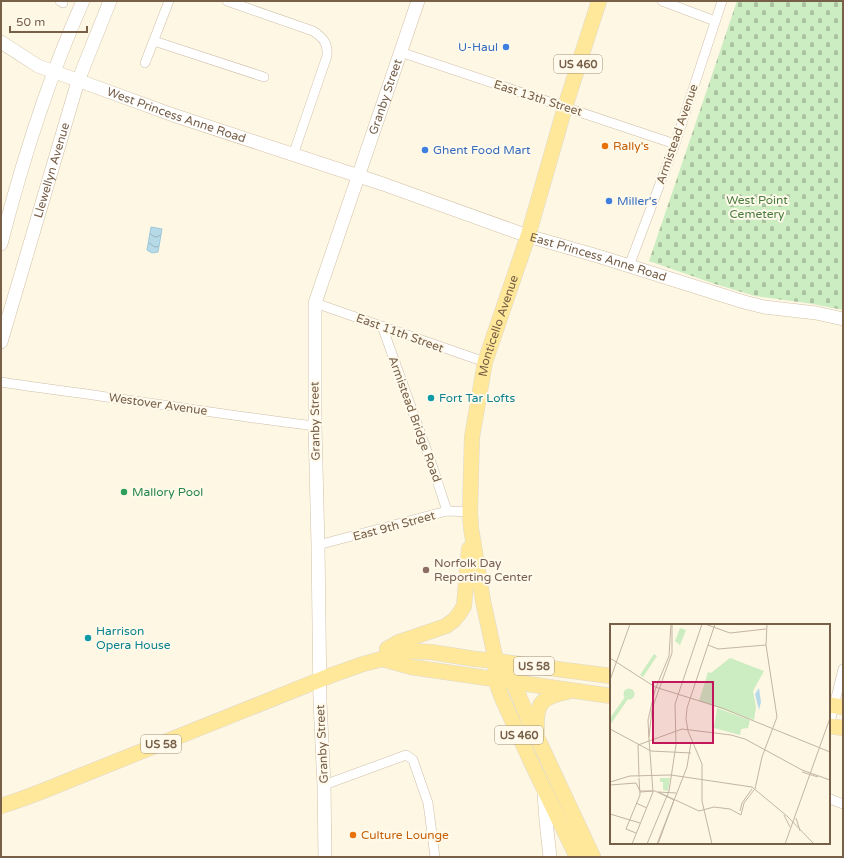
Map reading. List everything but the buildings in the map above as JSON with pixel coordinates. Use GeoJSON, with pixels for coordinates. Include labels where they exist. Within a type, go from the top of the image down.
{"type":"FeatureCollection","features":[{"type":"Feature","properties":{"kind":"main road","name":"Monticello Avenue"},"geometry":{"type":"LineString","coordinates":[[577,857],[544,790],[502,698],[495,679],[496,661],[471,528],[470,512],[472,437],[485,362],[528,236],[565,107],[599,1]]}},
{"type":"Feature","properties":{"kind":"main road"},"geometry":{"type":"LineString","coordinates":[[363,664],[380,652],[399,642],[446,626],[460,614],[464,606],[471,528]]}},
{"type":"Feature","properties":{"kind":"main road","name":"US 58"},"geometry":{"type":"LineString","coordinates":[[1,806],[48,790],[320,680],[363,664],[408,650],[610,676]]}},
{"type":"Feature","properties":{"kind":"main road","name":"US 58"},"geometry":{"type":"LineString","coordinates":[[382,659],[411,667],[610,696]]}},
{"type":"Feature","properties":{"kind":"main road","name":"Monticello Avenue"},"geometry":{"type":"LineString","coordinates":[[496,661],[513,682],[529,720],[593,857]]}},
{"type":"Feature","properties":{"kind":"main road"},"geometry":{"type":"LineString","coordinates":[[538,737],[536,720],[537,711],[544,700],[555,694],[574,690]]}},
{"type":"Feature","properties":{"kind":"main road"},"geometry":{"type":"LineString","coordinates":[[830,726],[843,728]]}},
{"type":"Feature","properties":{"kind":"street"},"geometry":{"type":"LineString","coordinates":[[1,244],[9,212],[30,144],[68,36],[83,1]]}},
{"type":"Feature","properties":{"kind":"street","name":"Llewellyn Avenue"},"geometry":{"type":"LineString","coordinates":[[1,342],[78,80],[110,1]]}},
{"type":"Feature","properties":{"kind":"street"},"geometry":{"type":"LineString","coordinates":[[145,63],[169,1]]}},
{"type":"Feature","properties":{"kind":"street"},"geometry":{"type":"LineString","coordinates":[[228,1],[314,31],[320,35],[325,43],[327,56],[293,154]]}},
{"type":"Feature","properties":{"kind":"street","name":"Granby Street"},"geometry":{"type":"LineString","coordinates":[[325,857],[324,785],[320,702],[315,426],[315,303],[418,1]]}},
{"type":"Feature","properties":{"kind":"street"},"geometry":{"type":"LineString","coordinates":[[662,1],[715,21]]}},
{"type":"Feature","properties":{"kind":"street","name":"Armistead Avenue"},"geometry":{"type":"LineString","coordinates":[[629,266],[675,144],[722,1]]}},
{"type":"Feature","properties":{"kind":"street"},"geometry":{"type":"LineString","coordinates":[[154,40],[264,77]]}},
{"type":"Feature","properties":{"kind":"street","name":"West Princess Anne Road"},"geometry":{"type":"LineString","coordinates":[[1,42],[38,66],[173,115],[358,176]]}},
{"type":"Feature","properties":{"kind":"street","name":"East 13th Street"},"geometry":{"type":"LineString","coordinates":[[400,52],[675,144]]}},
{"type":"Feature","properties":{"kind":"street","name":"East Princess Anne Road"},"geometry":{"type":"LineString","coordinates":[[358,176],[528,236],[744,302],[764,307],[816,313],[843,319]]}},
{"type":"Feature","properties":{"kind":"street","name":"East 11th Street"},"geometry":{"type":"LineString","coordinates":[[315,303],[485,362]]}},
{"type":"Feature","properties":{"kind":"street","name":"Armistead Bridge Road"},"geometry":{"type":"LineString","coordinates":[[382,326],[433,468],[447,512]]}},
{"type":"Feature","properties":{"kind":"street","name":"Westover Avenue"},"geometry":{"type":"LineString","coordinates":[[1,382],[315,426]]}},
{"type":"Feature","properties":{"kind":"street","name":"East 9th Street"},"geometry":{"type":"LineString","coordinates":[[318,545],[447,512],[470,512]]}},
{"type":"Feature","properties":{"kind":"street"},"geometry":{"type":"LineString","coordinates":[[830,723],[843,668]]}},
{"type":"Feature","properties":{"kind":"street"},"geometry":{"type":"LineString","coordinates":[[324,785],[406,755],[413,760],[428,803],[435,857]]}},
{"type":"Feature","properties":{"kind":"street","name":"Monticello Avenue"},"geometry":{"type":"LineString","coordinates":[[544,790],[550,857]]}},
{"type":"Feature","properties":{"kind":"street"},"geometry":{"type":"LineString","coordinates":[[830,799],[843,804]]}},
{"type":"Feature","properties":{"kind":"green space","name":"West Point Cemetery"},"geometry":{"type":"Polygon","coordinates":[[[737,1],[843,1],[843,310],[813,304],[755,296],[649,261],[737,1]]]}},
{"type":"Feature","properties":{"kind":"water"},"geometry":{"type":"Polygon","coordinates":[[[151,227],[162,229],[158,252],[152,253],[147,250],[151,227]]]}},
{"type":"Feature","properties":{"kind":"place","name":"U-Haul"},"geometry":{"type":"Point","coordinates":[506,47]}},
{"type":"Feature","properties":{"kind":"place","name":"Rally's"},"geometry":{"type":"Point","coordinates":[605,146]}},
{"type":"Feature","properties":{"kind":"place","name":"Ghent Food Mart"},"geometry":{"type":"Point","coordinates":[425,150]}},
{"type":"Feature","properties":{"kind":"place","name":"Miller's"},"geometry":{"type":"Point","coordinates":[609,201]}},
{"type":"Feature","properties":{"kind":"place","name":"Fort Tar Lofts"},"geometry":{"type":"Point","coordinates":[431,398]}},
{"type":"Feature","properties":{"kind":"place","name":"Mallory Pool"},"geometry":{"type":"Point","coordinates":[124,492]}},
{"type":"Feature","properties":{"kind":"place","name":"Norfolk Day Reporting Center"},"geometry":{"type":"Point","coordinates":[426,570]}},
{"type":"Feature","properties":{"kind":"place","name":"Harrison Opera House"},"geometry":{"type":"Point","coordinates":[88,638]}},
{"type":"Feature","properties":{"kind":"place","name":"Culture Lounge"},"geometry":{"type":"Point","coordinates":[353,835]}}]}
